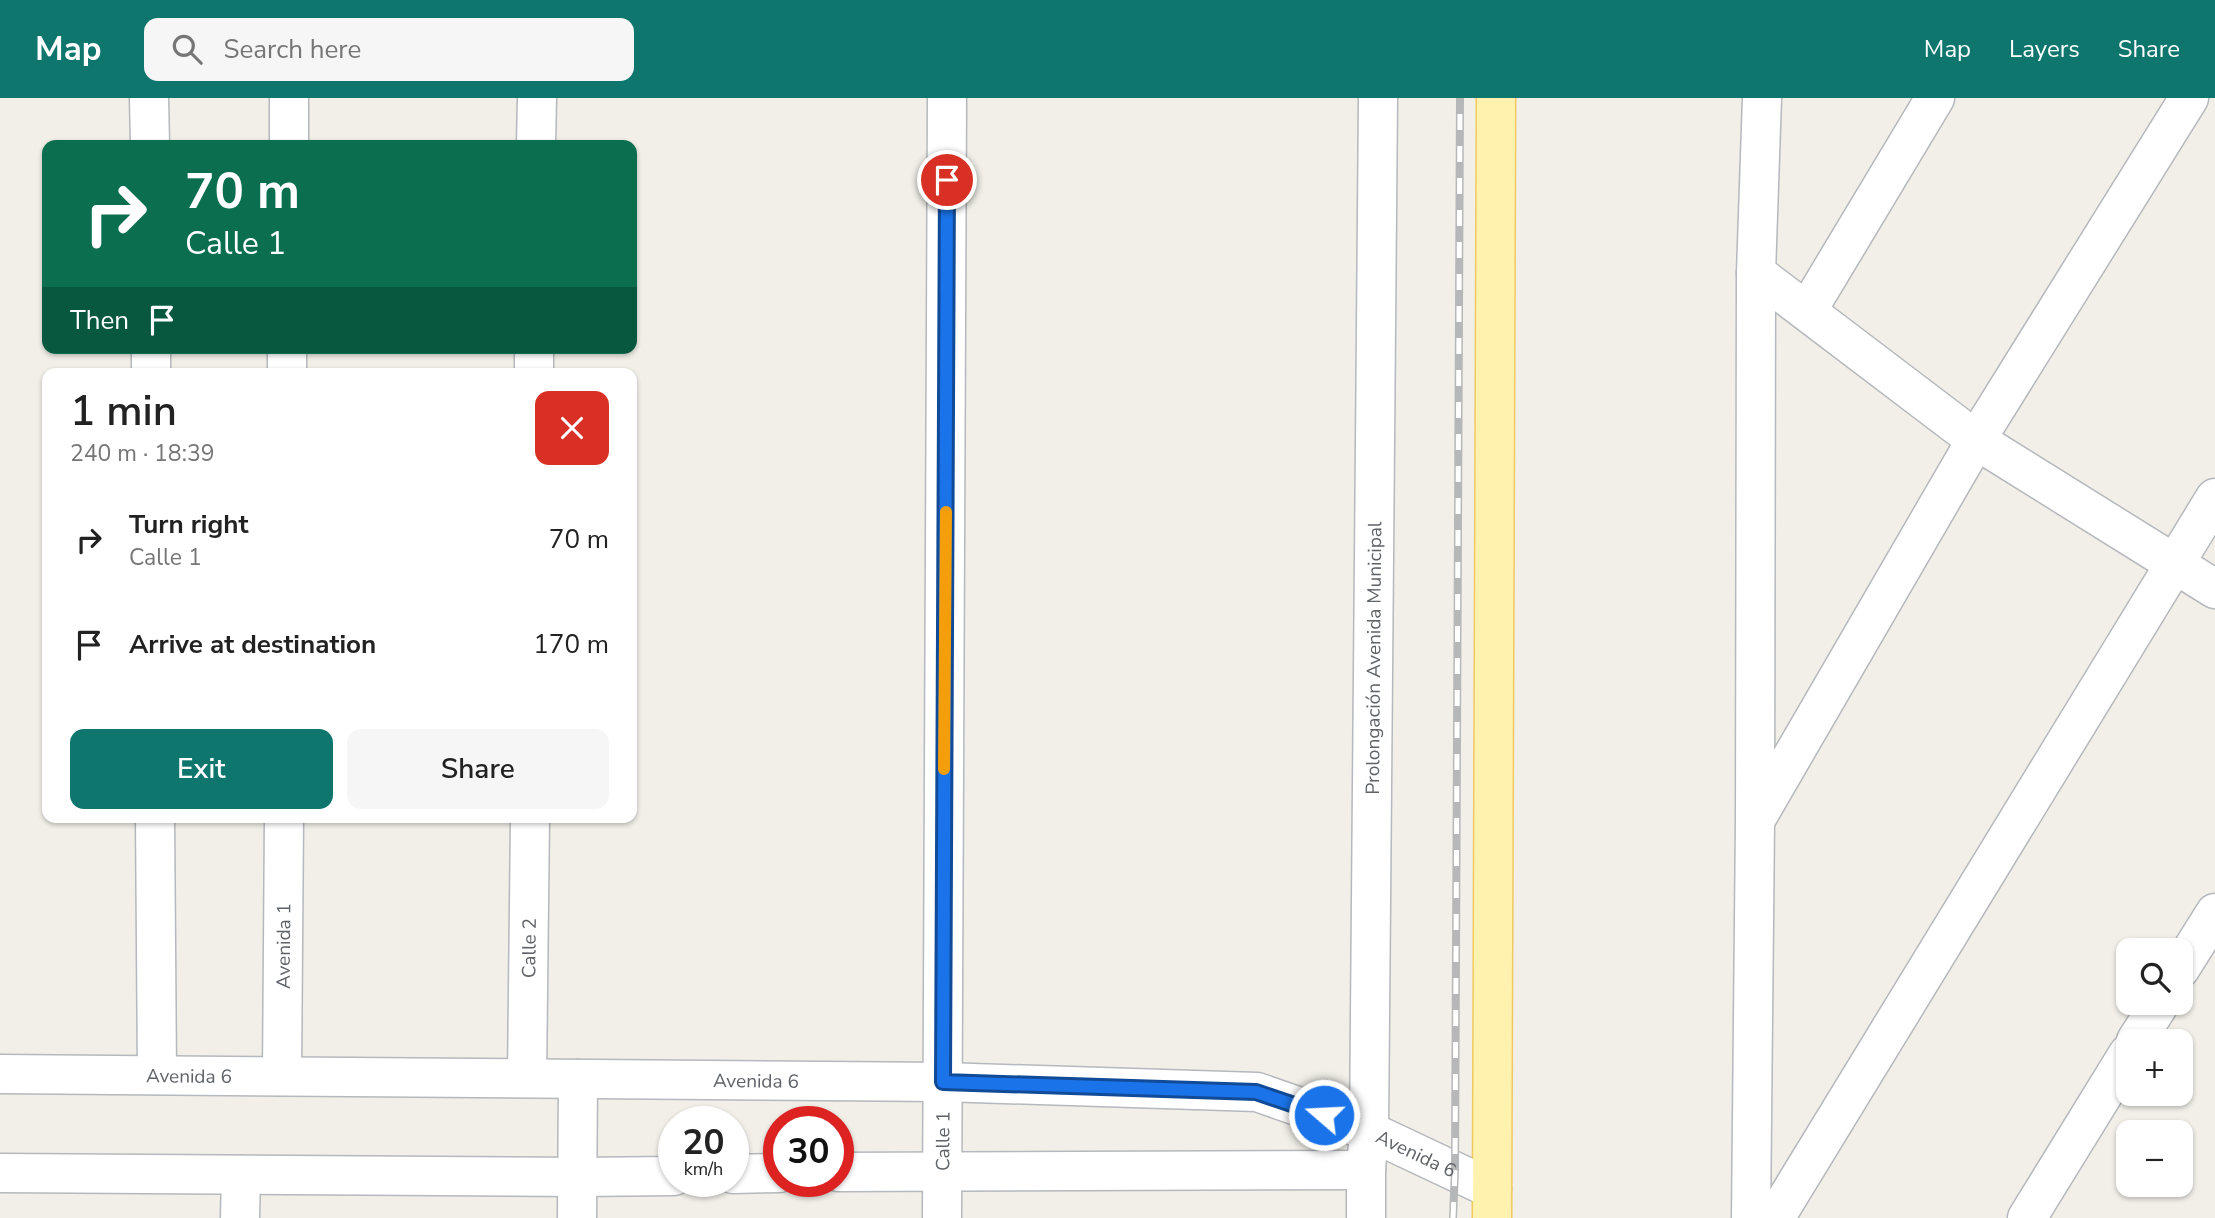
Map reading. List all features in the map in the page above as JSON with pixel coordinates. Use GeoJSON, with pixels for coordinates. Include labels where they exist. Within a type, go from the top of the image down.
{"type":"FeatureCollection","features":[{"type":"Feature","properties":{"kind":"main road"},"geometry":{"type":"LineString","coordinates":[[1492,1204],[1496,98]]}},
{"type":"Feature","properties":{"kind":"street"},"geometry":{"type":"LineString","coordinates":[[149,98],[149,140]]}},
{"type":"Feature","properties":{"kind":"street"},"geometry":{"type":"LineString","coordinates":[[289,98],[289,140]]}},
{"type":"Feature","properties":{"kind":"street"},"geometry":{"type":"LineString","coordinates":[[536,140],[537,98]]}},
{"type":"Feature","properties":{"kind":"street","name":"Calle 1"},"geometry":{"type":"LineString","coordinates":[[942,1218],[947,98]]}},
{"type":"Feature","properties":{"kind":"street","name":"Prolongación Avenida Municipal"},"geometry":{"type":"LineString","coordinates":[[1366,1218],[1378,98]]}},
{"type":"Feature","properties":{"kind":"street"},"geometry":{"type":"LineString","coordinates":[[1751,1218],[1756,273],[1762,98]]}},
{"type":"Feature","properties":{"kind":"street"},"geometry":{"type":"LineString","coordinates":[[1807,311],[1935,98]]}},
{"type":"Feature","properties":{"kind":"street"},"geometry":{"type":"LineString","coordinates":[[1755,821],[1976,440],[2189,98]]}},
{"type":"Feature","properties":{"kind":"street"},"geometry":{"type":"LineString","coordinates":[[1756,273],[1976,440],[2215,589]]}},
{"type":"Feature","properties":{"kind":"street"},"geometry":{"type":"LineString","coordinates":[[1775,1218],[2215,498]]}},
{"type":"Feature","properties":{"kind":"street"},"geometry":{"type":"LineString","coordinates":[[155,823],[157,1075]]}},
{"type":"Feature","properties":{"kind":"street","name":"Avenida 1"},"geometry":{"type":"LineString","coordinates":[[282,1076],[284,823]]}},
{"type":"Feature","properties":{"kind":"street","name":"Calle 2"},"geometry":{"type":"LineString","coordinates":[[527,1078],[530,823]]}},
{"type":"Feature","properties":{"kind":"street"},"geometry":{"type":"LineString","coordinates":[[2193,948],[2215,913]]}},
{"type":"Feature","properties":{"kind":"street","name":"Avenida 6"},"geometry":{"type":"LineString","coordinates":[[0,1074],[943,1082],[1256,1092],[1369,1131],[1492,1204]]}},
{"type":"Feature","properties":{"kind":"street"},"geometry":{"type":"LineString","coordinates":[[2028,1218],[2116,1074]]}},
{"type":"Feature","properties":{"kind":"street"},"geometry":{"type":"LineString","coordinates":[[577,1218],[578,1079]]}},
{"type":"Feature","properties":{"kind":"street","name":"Avenida 6"},"geometry":{"type":"LineString","coordinates":[[854,1172],[1366,1170]]}},
{"type":"Feature","properties":{"kind":"street"},"geometry":{"type":"LineString","coordinates":[[0,1173],[658,1175]]}},
{"type":"Feature","properties":{"kind":"street"},"geometry":{"type":"LineString","coordinates":[[240,1218],[241,1175]]}},
{"type":"Feature","properties":{"kind":"railway"},"geometry":{"type":"LineString","coordinates":[[1453,1218],[1460,98]]}},
{"type":"Feature","properties":{"kind":"slow traffic"},"geometry":{"type":"LineString","coordinates":[[944,769],[946,512]]}},
{"type":"Feature","properties":{"kind":"route"},"geometry":{"type":"LineString","coordinates":[[947,180],[943,1082],[1256,1092],[1324,1115]]}}]}
